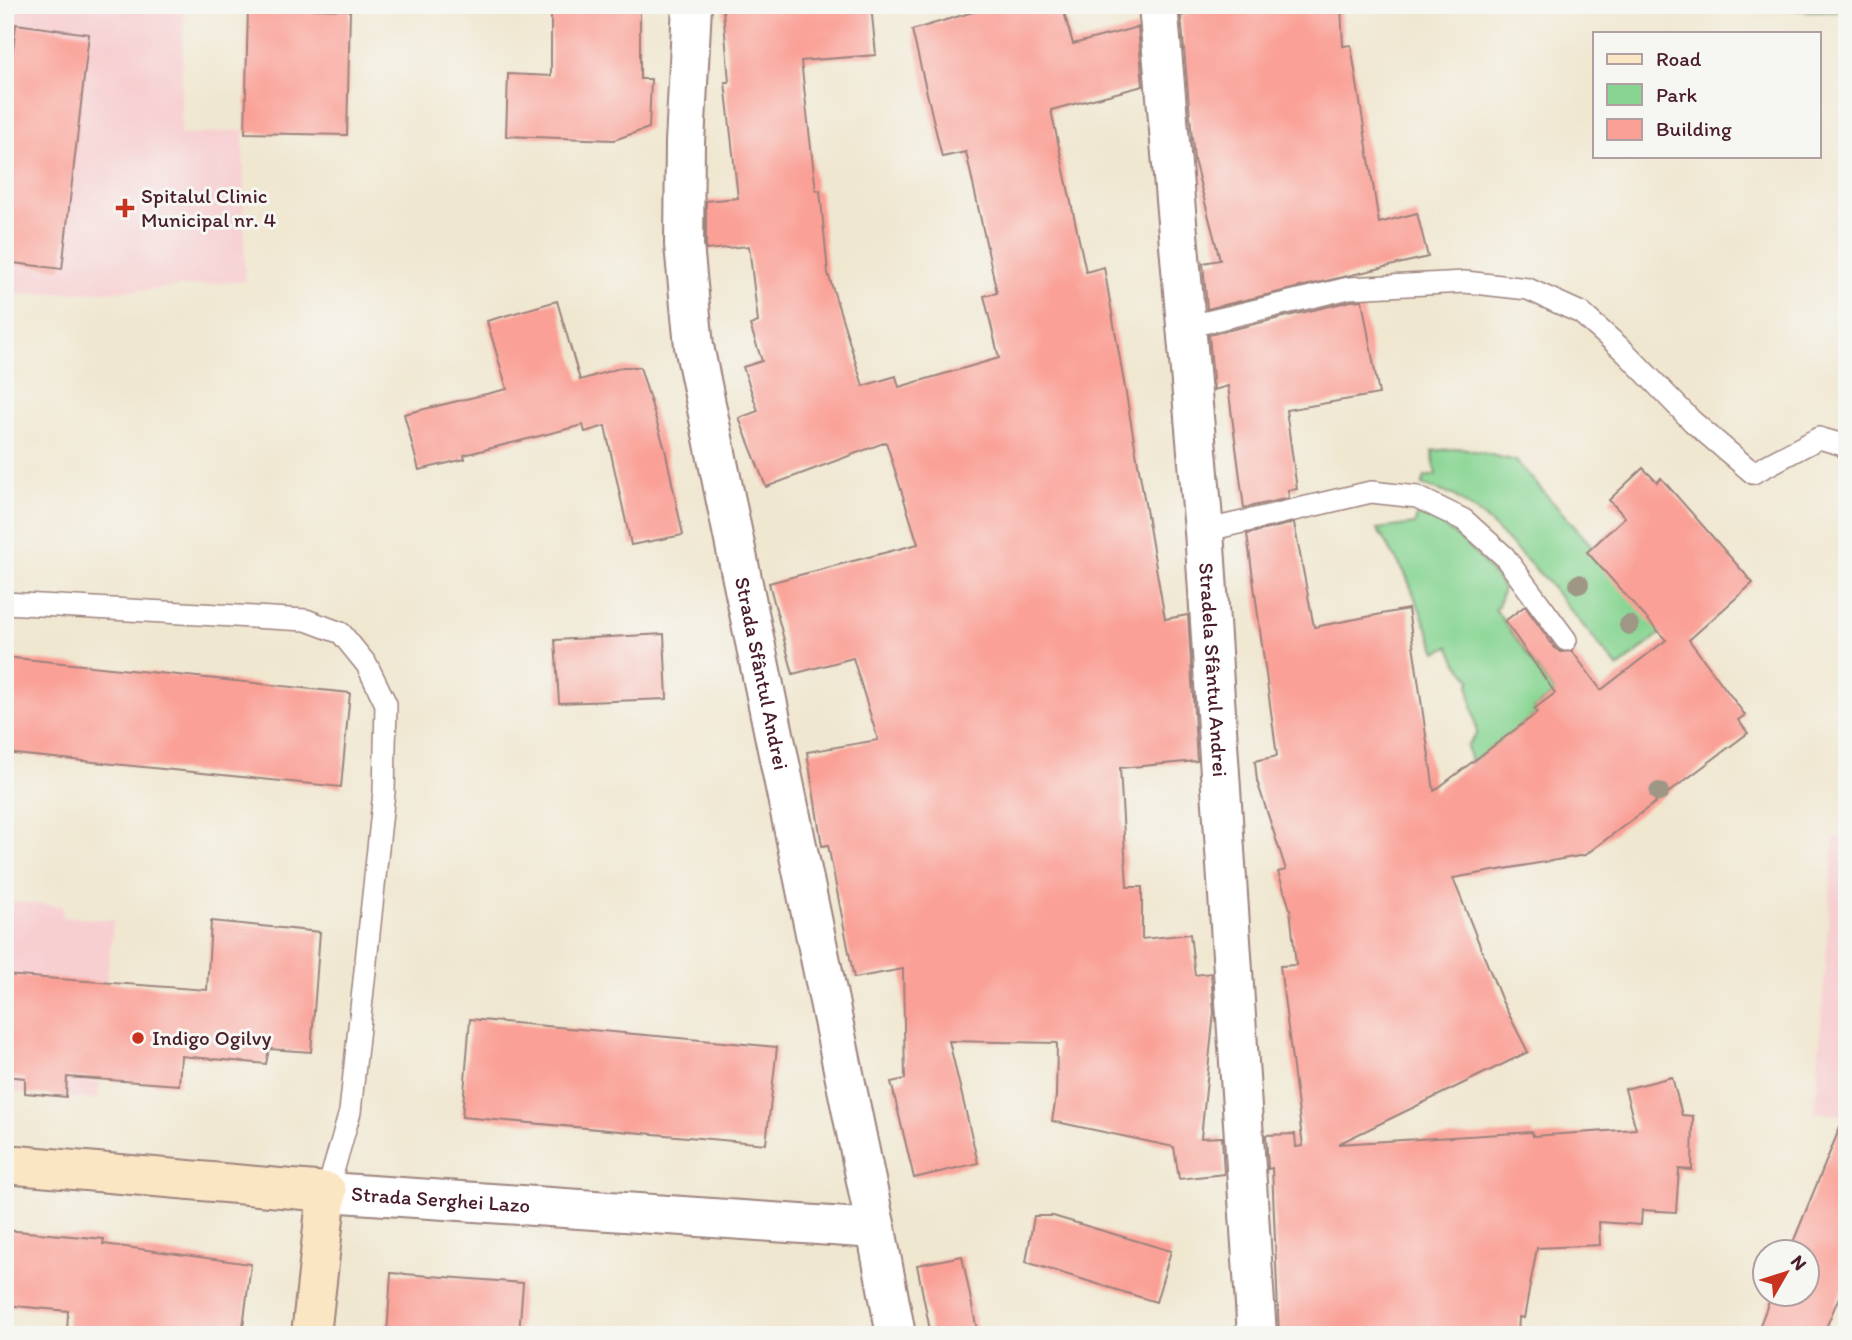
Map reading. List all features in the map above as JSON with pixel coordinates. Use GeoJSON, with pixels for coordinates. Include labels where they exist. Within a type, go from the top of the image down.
{"type":"FeatureCollection","features":[{"type":"Feature","properties":{"kind":"main road","name":"Strada Serghei Lazo"},"geometry":{"type":"LineString","coordinates":[[5,1164],[327,1192]]}},
{"type":"Feature","properties":{"kind":"main road"},"geometry":{"type":"LineString","coordinates":[[311,1335],[327,1192]]}},
{"type":"Feature","properties":{"kind":"street","name":"Strada Sfântul Andrei"},"geometry":{"type":"LineString","coordinates":[[692,5],[685,144],[684,245],[694,346],[896,1335]]}},
{"type":"Feature","properties":{"kind":"street","name":"Stradela Sfântul Andrei"},"geometry":{"type":"LineString","coordinates":[[1158,5],[1204,531],[1257,1335]]}},
{"type":"Feature","properties":{"kind":"street","name":"Strada Serghei Lazo"},"geometry":{"type":"LineString","coordinates":[[327,1192],[876,1229]]}},
{"type":"Feature","properties":{"kind":"lane"},"geometry":{"type":"LineString","coordinates":[[1186,327],[1349,288],[1465,282],[1528,289],[1581,313],[1624,351],[1693,422],[1753,473],[1819,438],[1843,445],[1847,449]]}},
{"type":"Feature","properties":{"kind":"lane"},"geometry":{"type":"LineString","coordinates":[[1204,531],[1371,492],[1417,497],[1464,520],[1503,556],[1566,640]]}},
{"type":"Feature","properties":{"kind":"lane"},"geometry":{"type":"LineString","coordinates":[[5,603],[306,620],[341,633],[366,665],[386,704],[384,792],[349,1112],[327,1192]]}},
{"type":"Feature","properties":{"kind":"shaded area","name":"Spitalul Clinic Municipal nr. 4"},"geometry":{"type":"Polygon","coordinates":[[[5,5],[184,5],[180,135],[243,130],[245,281],[144,290],[5,295],[5,5]]]}},
{"type":"Feature","properties":{"kind":"shaded area"},"geometry":{"type":"Polygon","coordinates":[[[1834,837],[1847,838],[1847,1116],[1815,1112],[1834,837]]]}},
{"type":"Feature","properties":{"kind":"shaded area"},"geometry":{"type":"Polygon","coordinates":[[[13,902],[63,906],[63,917],[114,920],[106,985],[91,984],[82,1081],[100,1082],[98,1100],[5,1091],[5,912],[11,912],[13,902]]]}},
{"type":"Feature","properties":{"kind":"green space"},"geometry":{"type":"Polygon","coordinates":[[[1761,5],[1847,5],[1847,12],[1806,11],[1761,5]]]}},
{"type":"Feature","properties":{"kind":"green space"},"geometry":{"type":"Polygon","coordinates":[[[1462,448],[1516,461],[1666,629],[1618,668],[1545,579],[1485,518],[1453,495],[1422,485],[1425,477],[1436,475],[1432,451],[1462,448]]]}},
{"type":"Feature","properties":{"kind":"green space"},"geometry":{"type":"Polygon","coordinates":[[[1418,510],[1454,534],[1476,554],[1503,588],[1495,609],[1555,693],[1534,709],[1537,713],[1471,763],[1467,746],[1477,733],[1469,686],[1471,679],[1457,663],[1449,646],[1437,652],[1405,573],[1377,529],[1415,524],[1418,510]]]}},
{"type":"Feature","properties":{"kind":"building"},"geometry":{"type":"Polygon","coordinates":[[[551,5],[640,5],[640,79],[651,79],[649,128],[614,140],[506,136],[508,74],[551,76],[551,5]]]}},
{"type":"Feature","properties":{"kind":"building"},"geometry":{"type":"Polygon","coordinates":[[[764,5],[871,5],[876,55],[801,61],[816,191],[820,190],[828,273],[863,386],[896,376],[899,387],[999,358],[984,296],[997,293],[966,152],[942,157],[912,30],[997,5],[1062,5],[1073,44],[1138,27],[1143,86],[1051,110],[1086,272],[1104,267],[1165,619],[1188,615],[1197,761],[1120,768],[1127,887],[1142,887],[1142,939],[1190,934],[1195,975],[1211,973],[1214,1012],[1201,1138],[1222,1137],[1224,1174],[1179,1179],[1174,1147],[1052,1121],[1056,1097],[1057,1043],[949,1041],[978,1163],[914,1178],[891,1082],[905,1079],[903,969],[854,978],[828,845],[822,846],[807,752],[878,740],[853,658],[793,674],[769,583],[918,544],[886,442],[766,487],[739,418],[758,411],[743,367],[762,361],[750,325],[758,322],[749,246],[706,250],[706,201],[738,198],[725,82],[729,82],[723,9],[764,5]]]}},
{"type":"Feature","properties":{"kind":"building"},"geometry":{"type":"Polygon","coordinates":[[[1186,5],[1341,5],[1343,46],[1351,45],[1379,223],[1417,213],[1428,257],[1207,309],[1203,263],[1220,260],[1194,160],[1181,16],[1187,14],[1186,5]]]}},
{"type":"Feature","properties":{"kind":"building"},"geometry":{"type":"Polygon","coordinates":[[[248,7],[350,10],[347,135],[245,133],[248,7]]]}},
{"type":"Feature","properties":{"kind":"building"},"geometry":{"type":"Polygon","coordinates":[[[16,24],[89,34],[62,269],[5,262],[5,115],[16,24]]]}},
{"type":"Feature","properties":{"kind":"building"},"geometry":{"type":"Polygon","coordinates":[[[1362,300],[1379,394],[1286,410],[1297,489],[1288,490],[1289,498],[1244,508],[1228,386],[1214,390],[1209,335],[1362,300]]]}},
{"type":"Feature","properties":{"kind":"building"},"geometry":{"type":"Polygon","coordinates":[[[557,301],[580,380],[623,367],[640,367],[665,449],[683,535],[631,545],[605,426],[585,432],[583,425],[464,455],[465,459],[419,470],[404,414],[507,389],[487,321],[557,301]]]}},
{"type":"Feature","properties":{"kind":"building"},"geometry":{"type":"Polygon","coordinates":[[[1643,468],[1657,482],[1661,478],[1753,583],[1689,640],[1745,715],[1738,720],[1748,733],[1585,855],[1453,878],[1502,1001],[1528,1052],[1338,1144],[1532,1132],[1533,1136],[1636,1129],[1625,1089],[1672,1077],[1682,1115],[1693,1116],[1692,1170],[1679,1169],[1676,1212],[1642,1210],[1641,1225],[1599,1222],[1600,1245],[1537,1248],[1524,1318],[1519,1317],[1518,1335],[1279,1335],[1272,1168],[1268,1169],[1266,1135],[1295,1134],[1296,1147],[1303,1146],[1280,966],[1296,965],[1290,909],[1278,872],[1286,870],[1257,781],[1255,761],[1277,756],[1247,534],[1294,523],[1314,627],[1408,609],[1434,791],[1537,713],[1534,709],[1555,693],[1505,621],[1525,606],[1555,648],[1561,652],[1572,651],[1601,690],[1666,640],[1587,552],[1625,517],[1609,500],[1643,468]]]}},
{"type":"Feature","properties":{"kind":"building"},"geometry":{"type":"Polygon","coordinates":[[[664,634],[667,699],[559,703],[555,640],[664,634]]]}},
{"type":"Feature","properties":{"kind":"building"},"geometry":{"type":"Polygon","coordinates":[[[5,657],[350,693],[341,787],[5,753],[5,657]]]}},
{"type":"Feature","properties":{"kind":"building"},"geometry":{"type":"Polygon","coordinates":[[[211,921],[320,932],[311,1052],[269,1049],[266,1064],[181,1056],[179,1085],[67,1077],[66,1097],[25,1093],[25,1078],[5,1076],[5,975],[207,990],[211,921]]]}},
{"type":"Feature","properties":{"kind":"building"},"geometry":{"type":"Polygon","coordinates":[[[470,1019],[777,1047],[766,1144],[462,1117],[470,1019]]]}},
{"type":"Feature","properties":{"kind":"building"},"geometry":{"type":"Polygon","coordinates":[[[1845,1115],[1847,1278],[1823,1335],[1783,1335],[1760,1325],[1767,1308],[1820,1308],[1820,1238],[1795,1238],[1845,1115]]]}},
{"type":"Feature","properties":{"kind":"building"},"geometry":{"type":"Polygon","coordinates":[[[1034,1216],[1053,1216],[1171,1251],[1156,1302],[1026,1262],[1034,1216]]]}},
{"type":"Feature","properties":{"kind":"building"},"geometry":{"type":"Polygon","coordinates":[[[5,1230],[104,1239],[103,1244],[251,1264],[242,1335],[67,1335],[68,1311],[5,1305],[5,1230]]]}},
{"type":"Feature","properties":{"kind":"building"},"geometry":{"type":"Polygon","coordinates":[[[962,1256],[977,1330],[955,1335],[931,1335],[917,1265],[962,1256]]]}},
{"type":"Feature","properties":{"kind":"building"},"geometry":{"type":"Polygon","coordinates":[[[391,1273],[523,1283],[519,1335],[387,1335],[391,1273]]]}},
{"type":"Feature","properties":{"kind":"place","name":"Spitalul Clinic Municipal nr. 4"},"geometry":{"type":"Point","coordinates":[125,208]}},
{"type":"Feature","properties":{"kind":"place","name":"Indigo Ogilvy"},"geometry":{"type":"Point","coordinates":[138,1038]}}]}
